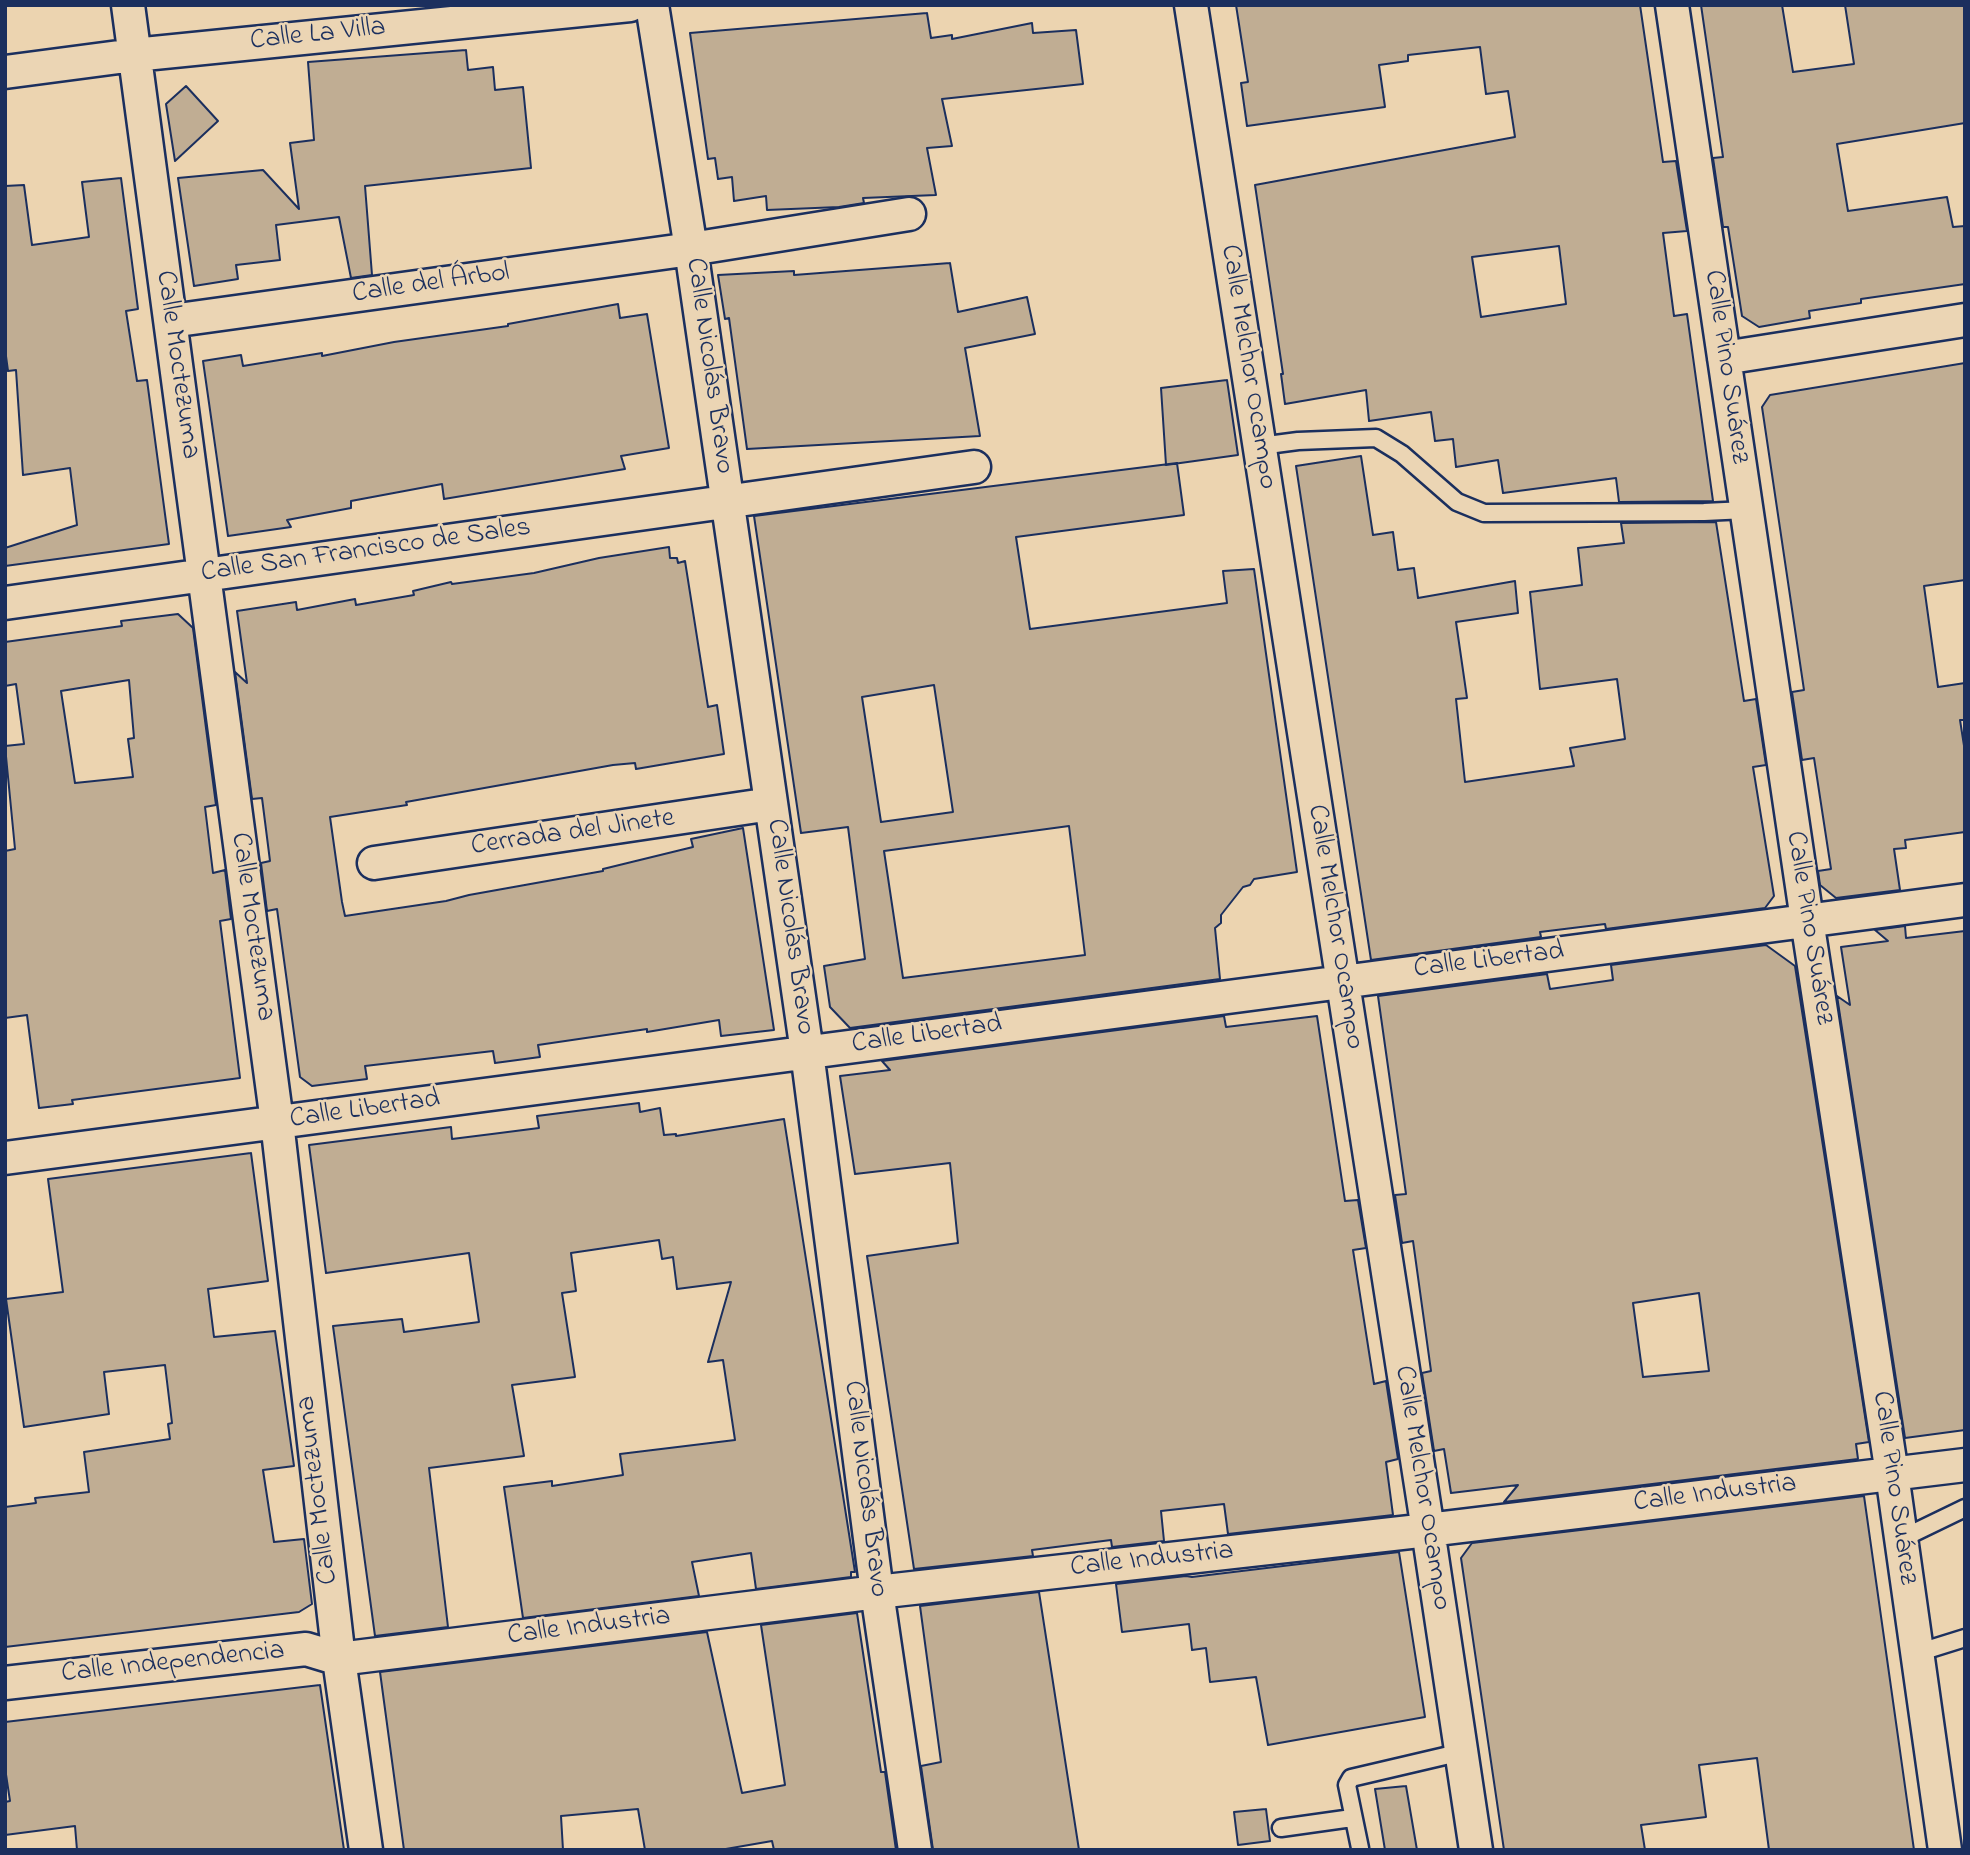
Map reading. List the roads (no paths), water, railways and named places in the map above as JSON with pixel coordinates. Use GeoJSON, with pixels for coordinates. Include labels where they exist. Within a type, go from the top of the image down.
{"type":"FeatureCollection","features":[{"type":"Feature","properties":{"kind":"street","name":"Calle Moctezuma"},"geometry":{"type":"LineString","coordinates":[[128,5],[277,1122],[339,1659],[366,1850]]}},
{"type":"Feature","properties":{"kind":"street","name":"Calle La Villa"},"geometry":{"type":"LineString","coordinates":[[5,72],[134,55],[630,5]]}},
{"type":"Feature","properties":{"kind":"street","name":"Calle Nicolás Bravo"},"geometry":{"type":"LineString","coordinates":[[652,5],[691,249],[807,1052],[877,1592],[915,1850]]}},
{"type":"Feature","properties":{"kind":"street","name":"Calle Melchor Ocampo"},"geometry":{"type":"LineString","coordinates":[[1191,5],[1476,1850]]}},
{"type":"Feature","properties":{"kind":"street","name":"Calle Pino Suárez"},"geometry":{"type":"LineString","coordinates":[[1672,5],[1807,920],[1902,1539],[1945,1850]]}},
{"type":"Feature","properties":{"kind":"street","name":"Calle del Árbol"},"geometry":{"type":"LineString","coordinates":[[171,321],[691,249],[909,214]]}},
{"type":"Feature","properties":{"kind":"street"},"geometry":{"type":"LineString","coordinates":[[1724,358],[1965,320]]}},
{"type":"Feature","properties":{"kind":"street","name":"Calle San Francisco de Sales"},"geometry":{"type":"LineString","coordinates":[[5,603],[974,467]]}},
{"type":"Feature","properties":{"kind":"street","name":"Cerrada del Jinete"},"geometry":{"type":"LineString","coordinates":[[374,863],[771,804]]}},
{"type":"Feature","properties":{"kind":"street","name":"Calle Libertad"},"geometry":{"type":"LineString","coordinates":[[5,1158],[1965,900]]}},
{"type":"Feature","properties":{"kind":"street","name":"Calle Industria"},"geometry":{"type":"LineString","coordinates":[[339,1659],[877,1592],[1428,1530],[1965,1465]]}},
{"type":"Feature","properties":{"kind":"street","name":"Calle Independencia"},"geometry":{"type":"LineString","coordinates":[[5,1683],[306,1649],[339,1659]]}},
{"type":"Feature","properties":{"kind":"lane"},"geometry":{"type":"LineString","coordinates":[[1260,446],[1298,441],[1376,438],[1402,454],[1457,502],[1484,513],[1746,510]]}},
{"type":"Feature","properties":{"kind":"lane"},"geometry":{"type":"LineString","coordinates":[[1902,1539],[1965,1508]]}},
{"type":"Feature","properties":{"kind":"lane"},"geometry":{"type":"LineString","coordinates":[[1917,1653],[1965,1638]]}},
{"type":"Feature","properties":{"kind":"lane"},"geometry":{"type":"LineString","coordinates":[[1360,1848],[1347,1785],[1351,1778],[1462,1752]]}},
{"type":"Feature","properties":{"kind":"lane"},"geometry":{"type":"LineString","coordinates":[[1281,1828],[1352,1818]]}}]}
